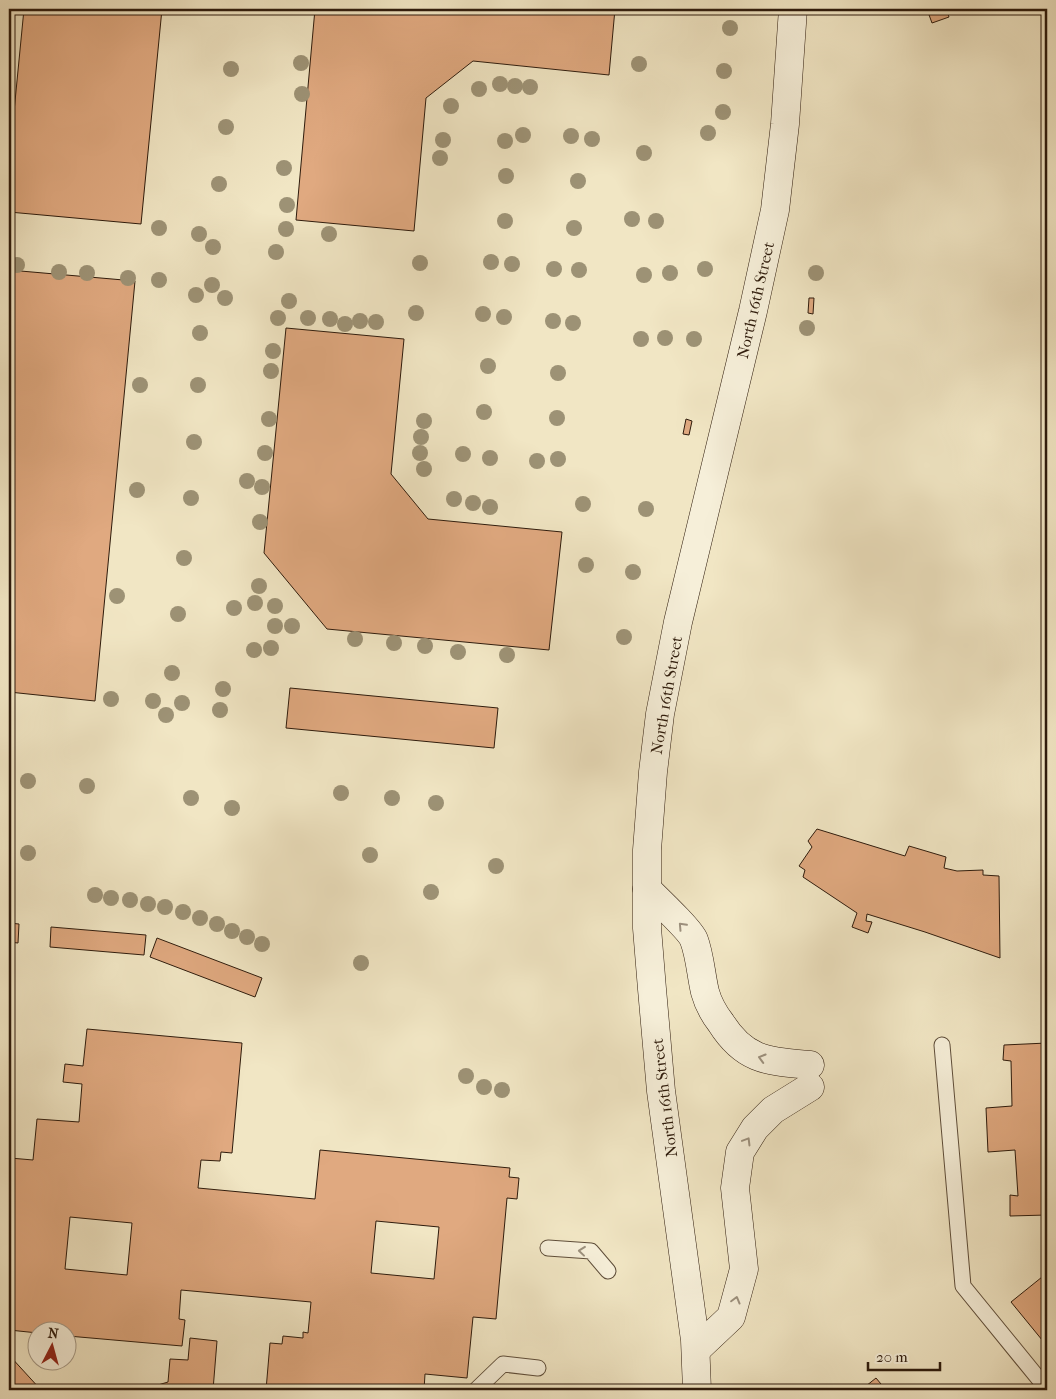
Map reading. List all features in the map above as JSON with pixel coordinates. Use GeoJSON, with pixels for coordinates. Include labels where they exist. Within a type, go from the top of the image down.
{"type":"FeatureCollection","features":[{"type":"Feature","properties":{"kind":"main road","name":"North 16th Street"},"geometry":{"type":"LineString","coordinates":[[697,1390],[696,1350],[661,1090],[647,928],[647,850],[660,714],[678,622],[753,312],[775,210],[785,124],[793,9]]}},
{"type":"Feature","properties":{"kind":"main road"},"geometry":{"type":"LineString","coordinates":[[647,889],[694,938],[706,995],[715,1015],[733,1040],[752,1055],[777,1062],[810,1076],[754,1128],[740,1152],[735,1188],[744,1269],[731,1317],[696,1350]]}},
{"type":"Feature","properties":{"kind":"lane"},"geometry":{"type":"LineString","coordinates":[[942,1045],[963,1286],[1047,1389]]}},
{"type":"Feature","properties":{"kind":"lane"},"geometry":{"type":"LineString","coordinates":[[548,1248],[591,1251],[608,1270]]}},
{"type":"Feature","properties":{"kind":"lane"},"geometry":{"type":"LineString","coordinates":[[476,1390],[503,1364],[538,1368]]}},
{"type":"Feature","properties":{"kind":"building"},"geometry":{"type":"Polygon","coordinates":[[[24,9],[162,9],[141,224],[9,212],[9,163],[24,9]]]}},
{"type":"Feature","properties":{"kind":"building"},"geometry":{"type":"Polygon","coordinates":[[[315,9],[615,9],[609,75],[473,61],[426,98],[414,231],[296,220],[315,9]]]}},
{"type":"Feature","properties":{"kind":"building"},"geometry":{"type":"Polygon","coordinates":[[[936,9],[946,9],[949,17],[932,23],[928,12],[936,9]]]}},
{"type":"Feature","properties":{"kind":"building"},"geometry":{"type":"Polygon","coordinates":[[[9,270],[135,281],[95,701],[9,692],[9,270]]]}},
{"type":"Feature","properties":{"kind":"building"},"geometry":{"type":"Polygon","coordinates":[[[809,298],[814,298],[813,314],[808,313],[809,298]]]}},
{"type":"Feature","properties":{"kind":"building"},"geometry":{"type":"Polygon","coordinates":[[[286,328],[404,339],[391,474],[428,519],[562,532],[549,650],[327,629],[264,553],[286,328]]]}},
{"type":"Feature","properties":{"kind":"building"},"geometry":{"type":"Polygon","coordinates":[[[686,419],[692,421],[689,435],[683,434],[686,419]]]}},
{"type":"Feature","properties":{"kind":"building"},"geometry":{"type":"Polygon","coordinates":[[[290,688],[498,708],[494,748],[286,728],[290,688]]]}},
{"type":"Feature","properties":{"kind":"building"},"geometry":{"type":"Polygon","coordinates":[[[817,829],[905,856],[909,846],[946,857],[944,868],[957,871],[983,870],[983,875],[999,876],[1000,958],[867,914],[866,921],[872,922],[868,933],[852,927],[857,913],[803,877],[805,870],[799,866],[812,847],[808,841],[817,829]]]}},
{"type":"Feature","properties":{"kind":"building"},"geometry":{"type":"Polygon","coordinates":[[[9,923],[19,924],[18,943],[9,942],[9,923]]]}},
{"type":"Feature","properties":{"kind":"building"},"geometry":{"type":"Polygon","coordinates":[[[51,927],[146,935],[144,955],[50,947],[51,927]]]}},
{"type":"Feature","properties":{"kind":"building"},"geometry":{"type":"Polygon","coordinates":[[[157,938],[262,978],[255,997],[150,957],[157,938]]]}},
{"type":"Feature","properties":{"kind":"building"},"geometry":{"type":"Polygon","coordinates":[[[9,983],[14,984],[9,1031],[9,983]]]}},
{"type":"Feature","properties":{"kind":"building"},"geometry":{"type":"Polygon","coordinates":[[[87,1029],[242,1043],[232,1153],[221,1152],[220,1161],[201,1160],[198,1188],[315,1199],[320,1150],[510,1168],[509,1177],[519,1178],[517,1199],[507,1198],[496,1319],[473,1317],[467,1378],[425,1374],[424,1390],[266,1390],[270,1343],[282,1344],[283,1336],[303,1338],[303,1332],[308,1333],[311,1302],[181,1290],[179,1319],[185,1320],[182,1346],[78,1337],[78,1322],[28,1322],[28,1332],[9,1330],[10,1158],[33,1160],[37,1119],[79,1122],[82,1084],[63,1082],[65,1064],[83,1066],[87,1029]],[[70,1217],[65,1269],[127,1275],[132,1223],[70,1217]],[[376,1221],[371,1273],[434,1279],[439,1227],[376,1221]]]}},
{"type":"Feature","properties":{"kind":"building"},"geometry":{"type":"Polygon","coordinates":[[[1047,1043],[1047,1215],[1010,1216],[1010,1195],[1018,1196],[1015,1150],[988,1152],[986,1108],[1012,1106],[1011,1061],[1003,1060],[1004,1045],[1047,1043]]]}},
{"type":"Feature","properties":{"kind":"building"},"geometry":{"type":"Polygon","coordinates":[[[1047,1273],[1047,1346],[1011,1302],[1047,1273]]]}},
{"type":"Feature","properties":{"kind":"building"},"geometry":{"type":"Polygon","coordinates":[[[190,1338],[217,1341],[213,1390],[158,1390],[158,1385],[168,1382],[170,1359],[188,1360],[190,1338]]]}},
{"type":"Feature","properties":{"kind":"building"},"geometry":{"type":"Polygon","coordinates":[[[9,1355],[41,1390],[15,1390],[9,1384],[9,1355]]]}},
{"type":"Feature","properties":{"kind":"building"},"geometry":{"type":"Polygon","coordinates":[[[876,1378],[886,1390],[861,1390],[876,1378]]]}}]}
